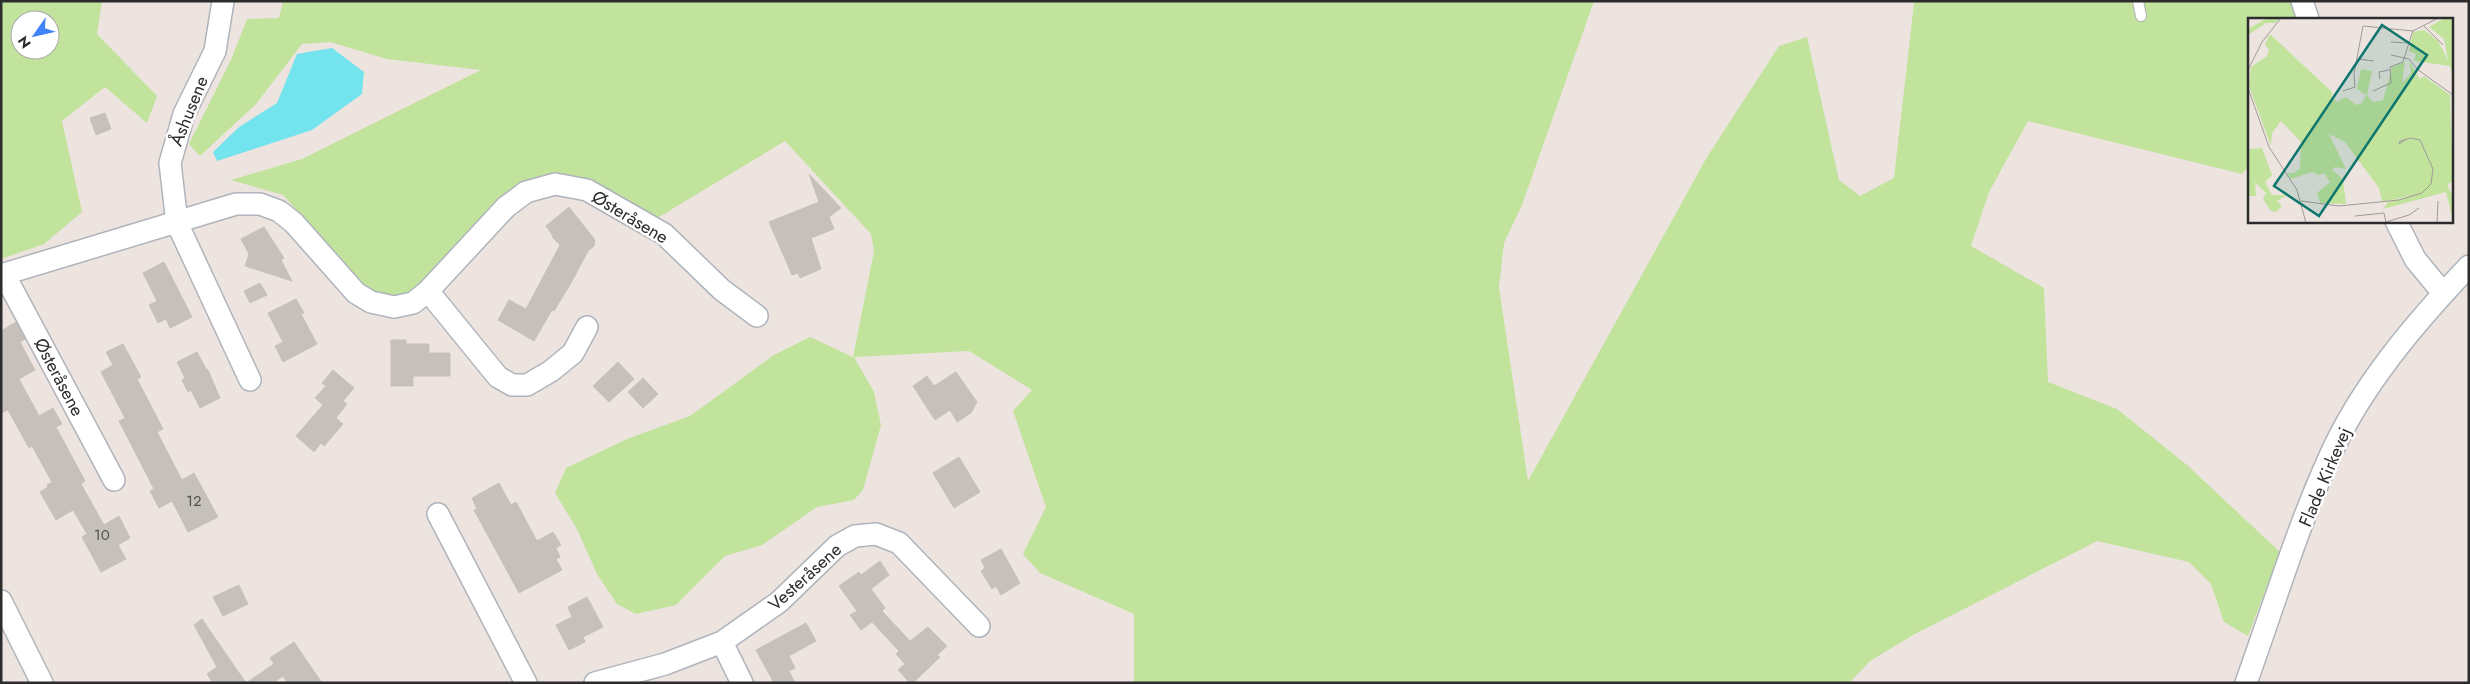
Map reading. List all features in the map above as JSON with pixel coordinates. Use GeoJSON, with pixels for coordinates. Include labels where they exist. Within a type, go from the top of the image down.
{"type":"FeatureCollection","features":[{"type":"Feature","properties":{"kind":"street","name":"Åshusene"},"geometry":{"type":"LineString","coordinates":[[177,223],[170,164],[184,114],[215,51],[223,1]]}},
{"type":"Feature","properties":{"kind":"street"},"geometry":{"type":"LineString","coordinates":[[2302,1],[2308,18]]}},
{"type":"Feature","properties":{"kind":"street","name":"Østeråsene"},"geometry":{"type":"LineString","coordinates":[[114,480],[3,274],[236,204],[260,204],[279,211],[294,223],[356,293],[371,302],[394,307],[413,302],[428,291],[506,207],[526,192],[555,184],[587,190],[664,234],[722,290],[757,316]]}},
{"type":"Feature","properties":{"kind":"street"},"geometry":{"type":"LineString","coordinates":[[2396,222],[2415,259],[2444,293]]}},
{"type":"Feature","properties":{"kind":"street"},"geometry":{"type":"LineString","coordinates":[[177,223],[250,380]]}},
{"type":"Feature","properties":{"kind":"street","name":"Flade Kirkevej"},"geometry":{"type":"LineString","coordinates":[[2246,683],[2329,458],[2356,407],[2386,363],[2469,266]]}},
{"type":"Feature","properties":{"kind":"street"},"geometry":{"type":"LineString","coordinates":[[428,291],[498,377],[512,385],[527,385],[552,371],[573,353],[587,327]]}},
{"type":"Feature","properties":{"kind":"street"},"geometry":{"type":"LineString","coordinates":[[438,514],[526,683]]}},
{"type":"Feature","properties":{"kind":"street","name":"Vesteråsene"},"geometry":{"type":"LineString","coordinates":[[595,683],[666,664],[722,642],[779,602],[837,546],[855,536],[876,534],[899,543],[979,626]]}},
{"type":"Feature","properties":{"kind":"street"},"geometry":{"type":"LineString","coordinates":[[1,601],[42,683]]}},
{"type":"Feature","properties":{"kind":"street"},"geometry":{"type":"LineString","coordinates":[[722,642],[742,683]]}},
{"type":"Feature","properties":{"kind":"lane"},"geometry":{"type":"LineString","coordinates":[[2138,1],[2141,16]]}},
{"type":"Feature","properties":{"kind":"green space"},"geometry":{"type":"Polygon","coordinates":[[[1,1],[102,1],[97,34],[157,96],[147,123],[105,87],[62,121],[82,212],[44,244],[1,259],[1,1]]]}},
{"type":"Feature","properties":{"kind":"green space"},"geometry":{"type":"Polygon","coordinates":[[[283,1],[1594,1],[1522,205],[1504,243],[1499,287],[1528,481],[1707,157],[1779,46],[1807,37],[1839,180],[1860,196],[1894,178],[1914,3],[1917,1],[2291,1],[2298,18],[2248,18],[2248,167],[2242,174],[2028,121],[1989,192],[1971,246],[2044,288],[2048,382],[2117,409],[2187,465],[2280,552],[2248,636],[2224,622],[2211,584],[2189,562],[2097,541],[1913,635],[1870,661],[1849,683],[1134,683],[1134,614],[1040,573],[1023,554],[1046,507],[1013,411],[1032,390],[969,351],[854,357],[874,392],[881,425],[863,490],[854,500],[817,507],[762,545],[725,556],[676,605],[636,614],[617,604],[597,574],[577,529],[555,493],[566,468],[627,439],[690,416],[774,355],[810,337],[853,357],[874,251],[871,234],[785,141],[654,220],[562,176],[531,179],[503,195],[420,288],[401,295],[384,294],[369,290],[283,195],[231,180],[302,159],[481,70],[387,59],[330,42],[302,44],[256,104],[200,156],[189,144],[231,60],[247,19],[279,18],[283,1]]]}},
{"type":"Feature","properties":{"kind":"water"},"geometry":{"type":"Polygon","coordinates":[[[332,48],[364,72],[362,94],[312,130],[217,161],[213,152],[239,127],[277,103],[297,54],[332,48]]]}},
{"type":"Feature","properties":{"kind":"building"},"geometry":{"type":"Polygon","coordinates":[[[105,113],[111,129],[96,135],[90,118],[105,113]]]}},
{"type":"Feature","properties":{"kind":"building"},"geometry":{"type":"Polygon","coordinates":[[[809,174],[841,208],[829,217],[834,229],[811,238],[821,269],[800,278],[798,273],[792,275],[769,222],[819,202],[809,174]]]}},
{"type":"Feature","properties":{"kind":"building"},"geometry":{"type":"Polygon","coordinates":[[[569,207],[595,240],[594,246],[588,251],[571,283],[534,341],[498,320],[509,300],[526,309],[560,245],[552,237],[546,226],[569,207]]]}},
{"type":"Feature","properties":{"kind":"building"},"geometry":{"type":"Polygon","coordinates":[[[264,227],[284,258],[281,260],[292,281],[245,266],[249,254],[241,239],[264,227]]]}},
{"type":"Feature","properties":{"kind":"building"},"geometry":{"type":"Polygon","coordinates":[[[164,262],[192,317],[170,328],[166,319],[158,323],[149,305],[157,301],[143,273],[164,262]]]}},
{"type":"Feature","properties":{"kind":"building"},"geometry":{"type":"Polygon","coordinates":[[[260,283],[267,295],[250,303],[244,291],[260,283]]]}},
{"type":"Feature","properties":{"kind":"building"},"geometry":{"type":"Polygon","coordinates":[[[296,299],[304,313],[301,314],[317,344],[283,362],[275,346],[283,342],[268,313],[296,299]]]}},
{"type":"Feature","properties":{"kind":"building"},"geometry":{"type":"Polygon","coordinates":[[[16,322],[25,339],[20,342],[35,370],[19,379],[39,416],[53,408],[62,424],[56,427],[85,481],[81,484],[104,525],[119,516],[130,538],[118,545],[126,559],[101,572],[82,537],[87,534],[73,510],[56,520],[40,492],[52,482],[32,446],[29,448],[8,410],[1,413],[1,331],[16,322]]]}},
{"type":"Feature","properties":{"kind":"building"},"geometry":{"type":"Polygon","coordinates":[[[391,340],[406,340],[406,344],[429,344],[429,353],[450,353],[450,376],[413,376],[413,386],[391,386],[391,340]]]}},
{"type":"Feature","properties":{"kind":"building"},"geometry":{"type":"Polygon","coordinates":[[[123,344],[141,377],[137,379],[163,429],[157,432],[182,480],[194,473],[218,517],[188,532],[172,501],[159,508],[150,491],[154,489],[119,421],[125,418],[101,372],[113,365],[106,352],[123,344]]]}},
{"type":"Feature","properties":{"kind":"building"},"geometry":{"type":"Polygon","coordinates":[[[197,352],[208,370],[220,398],[200,408],[191,390],[188,392],[182,380],[185,378],[177,362],[197,352]]]}},
{"type":"Feature","properties":{"kind":"building"},"geometry":{"type":"Polygon","coordinates":[[[618,362],[634,379],[609,402],[593,386],[618,362]]]}},
{"type":"Feature","properties":{"kind":"building"},"geometry":{"type":"Polygon","coordinates":[[[333,370],[354,388],[343,401],[347,404],[336,418],[343,424],[324,446],[321,443],[314,452],[296,436],[323,405],[315,398],[326,386],[322,383],[333,370]]]}},
{"type":"Feature","properties":{"kind":"building"},"geometry":{"type":"Polygon","coordinates":[[[956,372],[977,402],[971,413],[957,422],[950,410],[935,420],[913,386],[927,376],[934,386],[956,372]]]}},
{"type":"Feature","properties":{"kind":"building"},"geometry":{"type":"Polygon","coordinates":[[[643,378],[658,394],[643,408],[628,392],[643,378]]]}},
{"type":"Feature","properties":{"kind":"building"},"geometry":{"type":"Polygon","coordinates":[[[959,457],[980,492],[954,508],[933,473],[959,457]]]}},
{"type":"Feature","properties":{"kind":"building"},"geometry":{"type":"Polygon","coordinates":[[[499,483],[511,505],[516,502],[537,541],[553,532],[561,545],[556,548],[560,557],[556,559],[562,570],[519,593],[474,510],[477,509],[472,498],[499,483]]]}},
{"type":"Feature","properties":{"kind":"building"},"geometry":{"type":"Polygon","coordinates":[[[1001,549],[1020,583],[1001,595],[996,586],[992,589],[981,571],[985,568],[981,560],[1001,549]]]}},
{"type":"Feature","properties":{"kind":"building"},"geometry":{"type":"Polygon","coordinates":[[[880,561],[889,575],[871,589],[885,608],[882,611],[910,641],[928,627],[947,646],[937,655],[940,657],[913,683],[910,683],[898,670],[905,664],[896,654],[899,651],[872,622],[861,630],[850,615],[857,611],[839,586],[859,572],[861,575],[880,561]]]}},
{"type":"Feature","properties":{"kind":"building"},"geometry":{"type":"Polygon","coordinates":[[[239,585],[248,604],[223,616],[213,597],[239,585]]]}},
{"type":"Feature","properties":{"kind":"building"},"geometry":{"type":"Polygon","coordinates":[[[587,597],[603,627],[583,637],[585,642],[569,650],[556,625],[572,617],[568,607],[587,597]]]}},
{"type":"Feature","properties":{"kind":"building"},"geometry":{"type":"Polygon","coordinates":[[[202,619],[246,683],[213,683],[207,674],[217,667],[194,625],[202,619]]]}},
{"type":"Feature","properties":{"kind":"building"},"geometry":{"type":"Polygon","coordinates":[[[806,623],[816,641],[789,656],[795,668],[789,671],[795,683],[774,683],[756,650],[806,623]]]}},
{"type":"Feature","properties":{"kind":"building"},"geometry":{"type":"Polygon","coordinates":[[[294,642],[322,683],[287,683],[283,676],[273,683],[246,683],[274,664],[270,658],[294,642]]]}}]}
